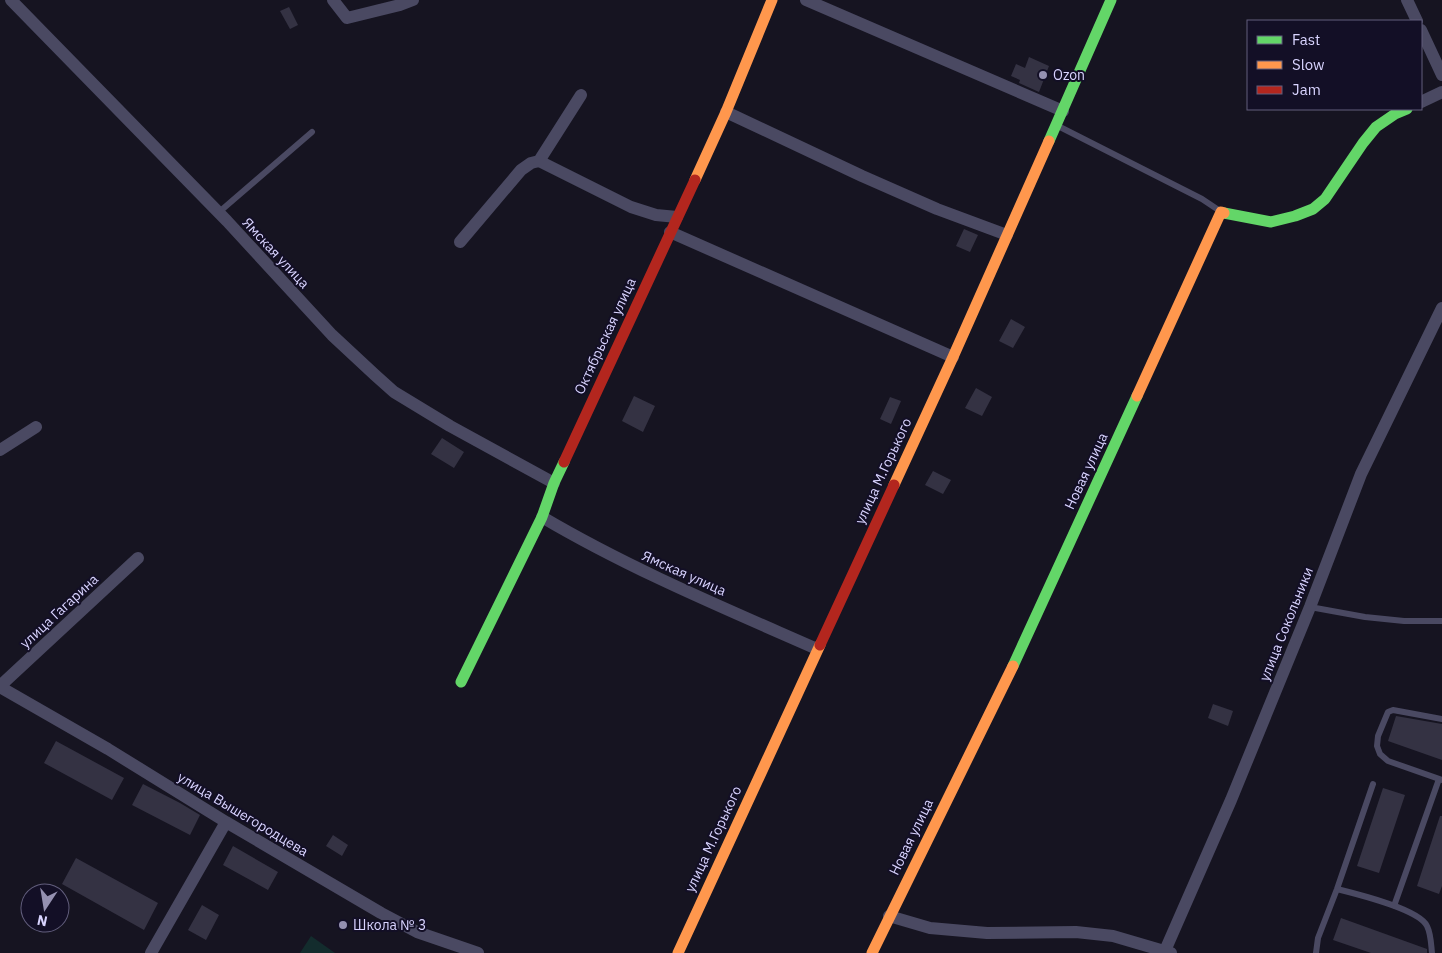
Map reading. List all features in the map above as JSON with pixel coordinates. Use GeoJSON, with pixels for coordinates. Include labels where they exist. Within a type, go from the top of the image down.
{"type":"FeatureCollection","features":[{"type":"Feature","properties":{"kind":"street","name":"Ямская улица"},"geometry":{"type":"LineString","coordinates":[[10,0],[218,213],[332,334],[394,392],[450,426],[554,483]]}},
{"type":"Feature","properties":{"kind":"street"},"geometry":{"type":"LineString","coordinates":[[333,0],[347,18],[413,0]]}},
{"type":"Feature","properties":{"kind":"street","name":"Октябрьская улица"},"geometry":{"type":"LineString","coordinates":[[461,682],[542,517],[554,483],[726,112],[772,0]]}},
{"type":"Feature","properties":{"kind":"street"},"geometry":{"type":"LineString","coordinates":[[806,0],[1063,111]]}},
{"type":"Feature","properties":{"kind":"street","name":"улица М.Горького"},"geometry":{"type":"LineString","coordinates":[[678,953],[953,357],[1111,0]]}},
{"type":"Feature","properties":{"kind":"street"},"geometry":{"type":"LineString","coordinates":[[1407,0],[1417,20]]}},
{"type":"Feature","properties":{"kind":"street"},"geometry":{"type":"LineString","coordinates":[[1422,32],[1442,75]]}},
{"type":"Feature","properties":{"kind":"street"},"geometry":{"type":"LineString","coordinates":[[1422,102],[1442,92]]}},
{"type":"Feature","properties":{"kind":"street"},"geometry":{"type":"LineString","coordinates":[[539,161],[581,95]]}},
{"type":"Feature","properties":{"kind":"street"},"geometry":{"type":"LineString","coordinates":[[1221,212],[1271,222],[1313,210],[1325,199],[1376,127],[1404,110]]}},
{"type":"Feature","properties":{"kind":"street"},"geometry":{"type":"LineString","coordinates":[[726,112],[936,209],[1007,235]]}},
{"type":"Feature","properties":{"kind":"street"},"geometry":{"type":"LineString","coordinates":[[460,242],[521,170],[531,163],[539,161],[631,207],[656,214],[677,217]]}},
{"type":"Feature","properties":{"kind":"street","name":"Новая улица"},"geometry":{"type":"LineString","coordinates":[[872,953],[1022,647],[1221,212]]}},
{"type":"Feature","properties":{"kind":"street"},"geometry":{"type":"LineString","coordinates":[[670,232],[953,357]]}},
{"type":"Feature","properties":{"kind":"street","name":"улица Сокольники"},"geometry":{"type":"LineString","coordinates":[[1167,952],[1310,607],[1361,474],[1442,308]]}},
{"type":"Feature","properties":{"kind":"street"},"geometry":{"type":"LineString","coordinates":[[0,450],[36,427]]}},
{"type":"Feature","properties":{"kind":"street","name":"Ямская улица"},"geometry":{"type":"LineString","coordinates":[[542,517],[646,573],[817,649]]}},
{"type":"Feature","properties":{"kind":"street","name":"улица Гагарина"},"geometry":{"type":"LineString","coordinates":[[0,686],[138,558]]}},
{"type":"Feature","properties":{"kind":"street","name":"улица Вышегородцева"},"geometry":{"type":"LineString","coordinates":[[0,686],[381,913],[417,932],[478,953]]}},
{"type":"Feature","properties":{"kind":"street"},"geometry":{"type":"LineString","coordinates":[[152,953],[226,822]]}},
{"type":"Feature","properties":{"kind":"street"},"geometry":{"type":"LineString","coordinates":[[889,916],[930,928],[987,933],[1076,932],[1114,936],[1167,952]]}},
{"type":"Feature","properties":{"kind":"lane"},"geometry":{"type":"LineString","coordinates":[[1056,125],[1202,199],[1221,212]]}},
{"type":"Feature","properties":{"kind":"lane"},"geometry":{"type":"LineString","coordinates":[[218,213],[312,132]]}},
{"type":"Feature","properties":{"kind":"lane"},"geometry":{"type":"LineString","coordinates":[[1310,607],[1365,617],[1442,621]]}},
{"type":"Feature","properties":{"kind":"lane"},"geometry":{"type":"LineString","coordinates":[[1394,906],[1440,779],[1388,761],[1380,754],[1377,746],[1378,736],[1385,717],[1388,712],[1393,710],[1442,719]]}},
{"type":"Feature","properties":{"kind":"lane"},"geometry":{"type":"LineString","coordinates":[[1316,953],[1318,938],[1373,784]]}},
{"type":"Feature","properties":{"kind":"lane"},"geometry":{"type":"LineString","coordinates":[[1337,888],[1394,906],[1418,916],[1427,924],[1432,953]]}},
{"type":"Feature","properties":{"kind":"green space"},"geometry":{"type":"Polygon","coordinates":[[[311,936],[335,953],[300,953],[311,936]]]}},
{"type":"Feature","properties":{"kind":"building"},"geometry":{"type":"Polygon","coordinates":[[[289,7],[298,25],[290,29],[280,11],[289,7]]]}},
{"type":"Feature","properties":{"kind":"building"},"geometry":{"type":"Polygon","coordinates":[[[1029,57],[1049,66],[1039,92],[1019,83],[1020,80],[1011,76],[1016,64],[1025,68],[1029,57]]]}},
{"type":"Feature","properties":{"kind":"building"},"geometry":{"type":"Polygon","coordinates":[[[964,229],[978,235],[970,252],[956,246],[964,229]]]}},
{"type":"Feature","properties":{"kind":"building"},"geometry":{"type":"Polygon","coordinates":[[[1011,319],[1025,327],[1013,348],[999,341],[1011,319]]]}},
{"type":"Feature","properties":{"kind":"building"},"geometry":{"type":"Polygon","coordinates":[[[976,388],[992,397],[982,416],[965,408],[976,388]]]}},
{"type":"Feature","properties":{"kind":"building"},"geometry":{"type":"Polygon","coordinates":[[[634,396],[655,406],[643,432],[622,421],[634,396]]]}},
{"type":"Feature","properties":{"kind":"building"},"geometry":{"type":"Polygon","coordinates":[[[890,397],[901,401],[891,424],[880,419],[890,397]]]}},
{"type":"Feature","properties":{"kind":"building"},"geometry":{"type":"Polygon","coordinates":[[[442,438],[464,452],[454,468],[431,454],[442,438]]]}},
{"type":"Feature","properties":{"kind":"building"},"geometry":{"type":"Polygon","coordinates":[[[933,471],[951,480],[943,494],[925,485],[933,471]]]}},
{"type":"Feature","properties":{"kind":"building"},"geometry":{"type":"Polygon","coordinates":[[[1213,704],[1233,711],[1228,726],[1208,718],[1213,704]]]}},
{"type":"Feature","properties":{"kind":"building"},"geometry":{"type":"Polygon","coordinates":[[[1396,716],[1442,724],[1442,760],[1388,741],[1396,716]]]}},
{"type":"Feature","properties":{"kind":"building"},"geometry":{"type":"Polygon","coordinates":[[[56,741],[124,778],[112,800],[44,763],[56,741]]]}},
{"type":"Feature","properties":{"kind":"building"},"geometry":{"type":"Polygon","coordinates":[[[143,784],[200,815],[190,835],[132,805],[143,784]]]}},
{"type":"Feature","properties":{"kind":"building"},"geometry":{"type":"Polygon","coordinates":[[[1383,788],[1405,795],[1379,873],[1357,866],[1383,788]]]}},
{"type":"Feature","properties":{"kind":"building"},"geometry":{"type":"Polygon","coordinates":[[[1440,816],[1442,816],[1442,886],[1439,894],[1417,886],[1440,816]]]}},
{"type":"Feature","properties":{"kind":"building"},"geometry":{"type":"Polygon","coordinates":[[[333,835],[348,845],[342,856],[326,846],[333,835]]]}},
{"type":"Feature","properties":{"kind":"building"},"geometry":{"type":"Polygon","coordinates":[[[233,846],[278,872],[268,890],[223,865],[233,846]]]}},
{"type":"Feature","properties":{"kind":"building"},"geometry":{"type":"Polygon","coordinates":[[[76,858],[158,903],[144,930],[70,888],[70,883],[63,883],[76,858]]]}},
{"type":"Feature","properties":{"kind":"building"},"geometry":{"type":"Polygon","coordinates":[[[202,905],[219,915],[206,940],[188,930],[202,905]]]}},
{"type":"Feature","properties":{"kind":"building"},"geometry":{"type":"Polygon","coordinates":[[[1341,918],[1427,949],[1427,953],[1371,953],[1333,940],[1341,918]]]}},
{"type":"Feature","properties":{"kind":"traffic: fast"},"geometry":{"type":"LineString","coordinates":[[1049,141],[1111,0]]}},
{"type":"Feature","properties":{"kind":"traffic: fast"},"geometry":{"type":"LineString","coordinates":[[1224,213],[1271,222],[1313,209],[1325,199],[1376,127],[1405,110]]}},
{"type":"Feature","properties":{"kind":"traffic: fast"},"geometry":{"type":"LineString","coordinates":[[1013,666],[1137,396]]}},
{"type":"Feature","properties":{"kind":"traffic: fast"},"geometry":{"type":"LineString","coordinates":[[461,682],[542,517],[564,462]]}},
{"type":"Feature","properties":{"kind":"traffic: slow"},"geometry":{"type":"LineString","coordinates":[[695,180],[726,112],[772,0]]}},
{"type":"Feature","properties":{"kind":"traffic: slow"},"geometry":{"type":"LineString","coordinates":[[894,485],[1049,141]]}},
{"type":"Feature","properties":{"kind":"traffic: slow"},"geometry":{"type":"LineString","coordinates":[[1137,396],[1221,212],[1224,213]]}},
{"type":"Feature","properties":{"kind":"traffic: slow"},"geometry":{"type":"LineString","coordinates":[[678,953],[820,645]]}},
{"type":"Feature","properties":{"kind":"traffic: slow"},"geometry":{"type":"LineString","coordinates":[[872,953],[1013,666]]}},
{"type":"Feature","properties":{"kind":"traffic: jam"},"geometry":{"type":"LineString","coordinates":[[564,462],[695,180]]}},
{"type":"Feature","properties":{"kind":"traffic: jam"},"geometry":{"type":"LineString","coordinates":[[820,645],[894,485]]}},
{"type":"Feature","properties":{"kind":"place","name":"Ozon"},"geometry":{"type":"Point","coordinates":[1043,75]}},
{"type":"Feature","properties":{"kind":"place","name":"Школа № 3"},"geometry":{"type":"Point","coordinates":[343,925]}}]}
